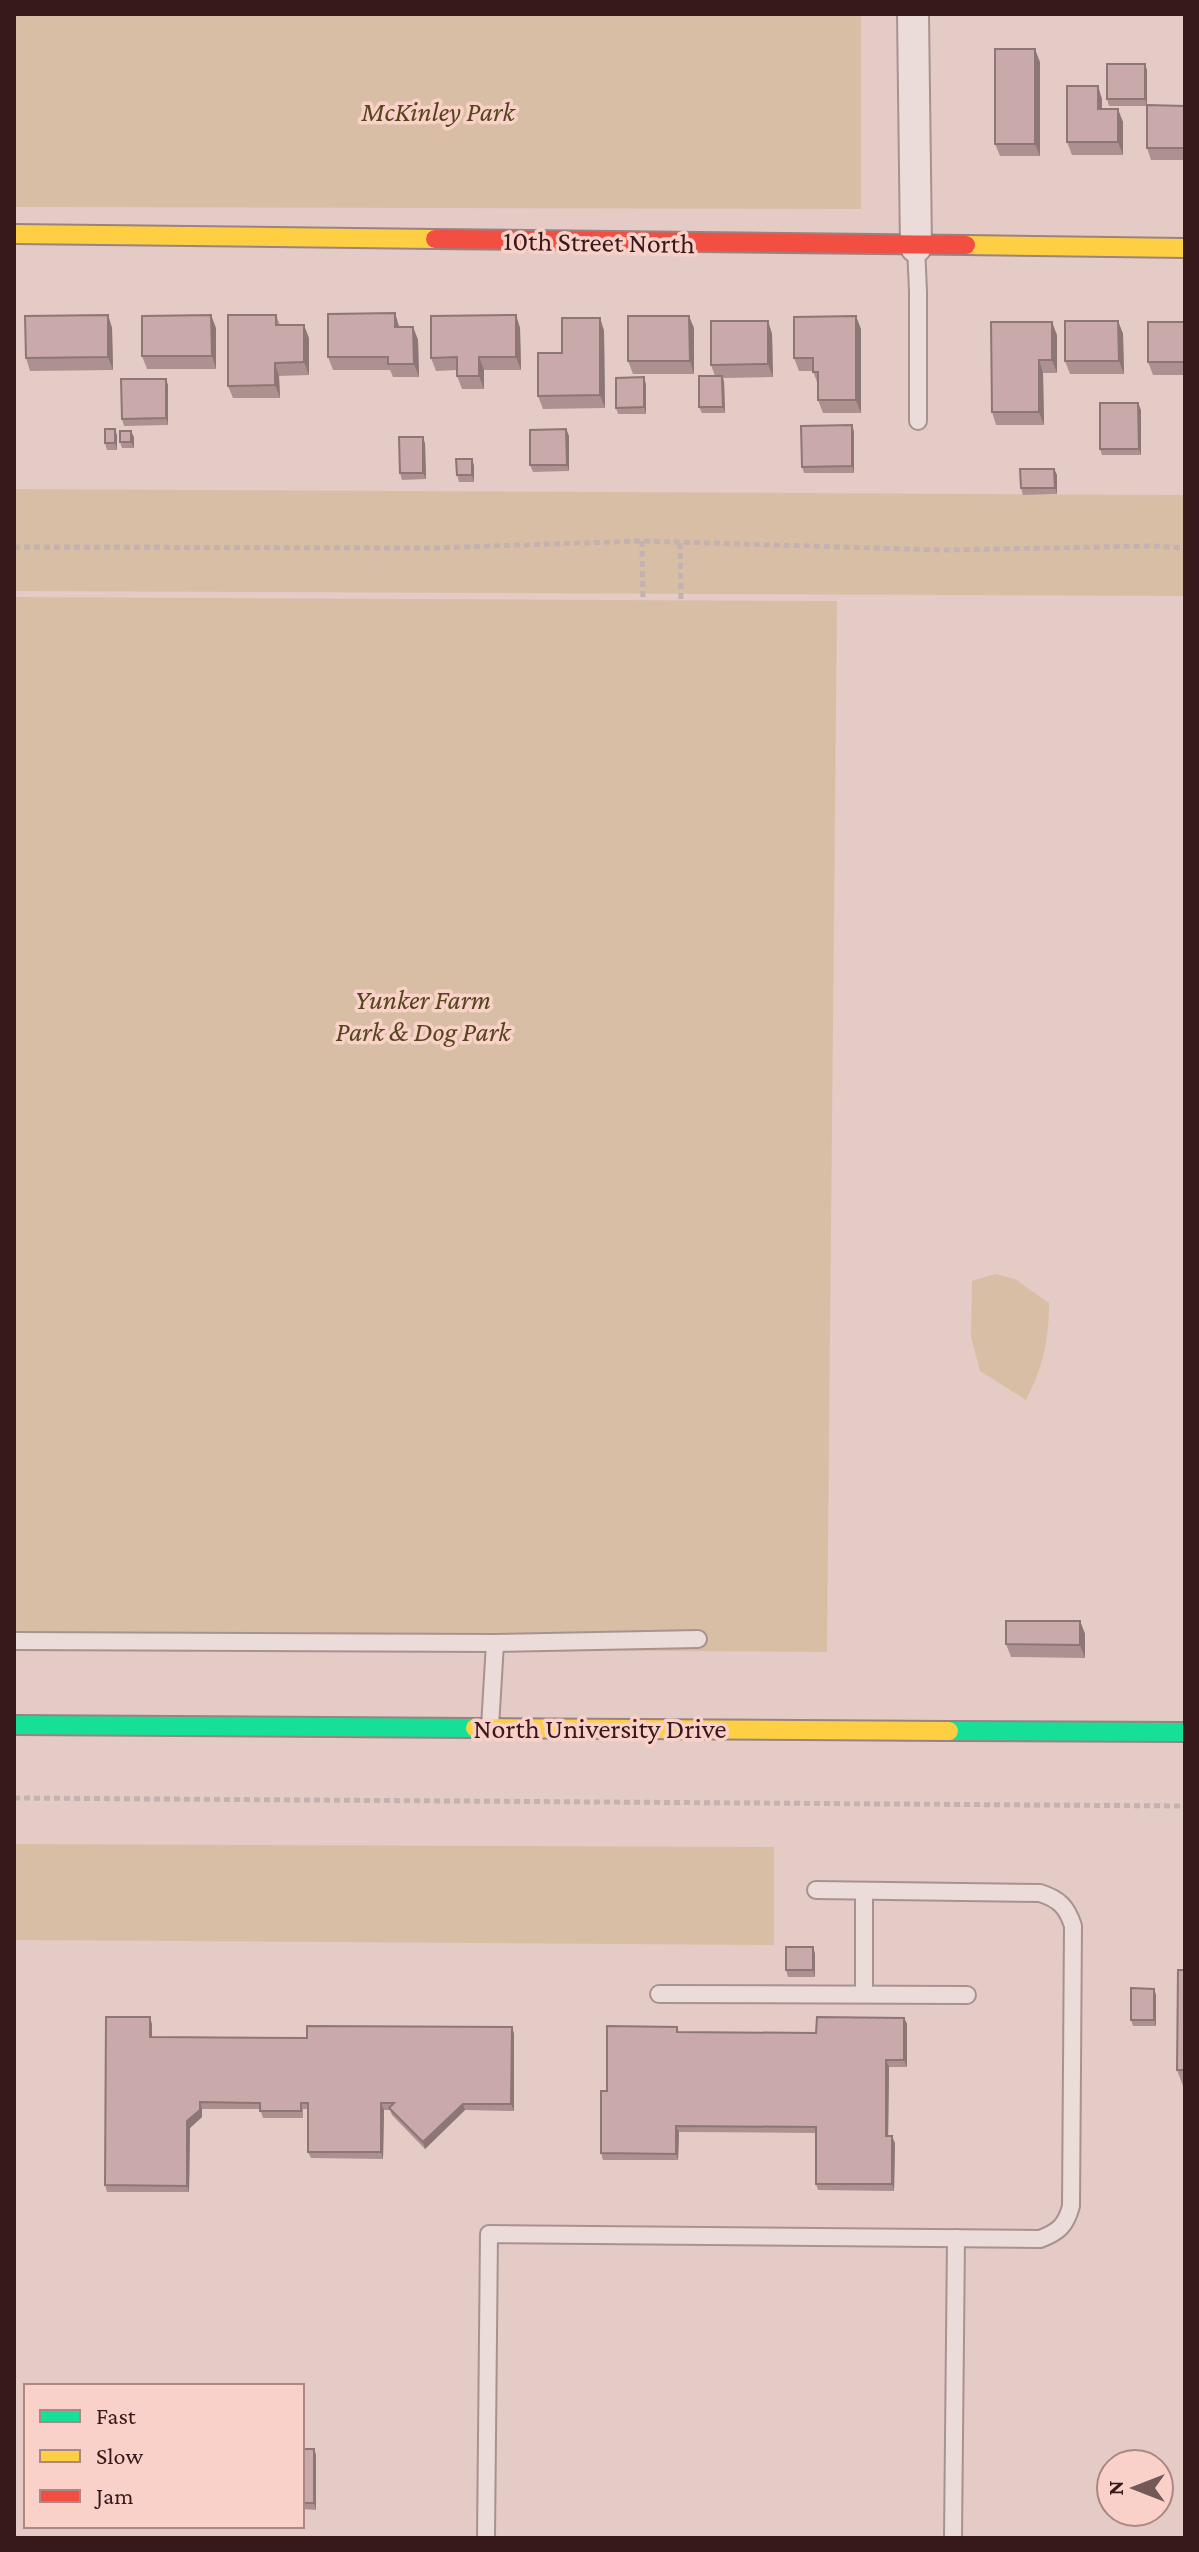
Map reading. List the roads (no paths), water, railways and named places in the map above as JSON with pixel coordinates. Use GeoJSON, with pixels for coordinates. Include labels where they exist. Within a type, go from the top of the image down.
{"type":"FeatureCollection","features":[{"type":"Feature","properties":{"kind":"street"},"geometry":{"type":"LineString","coordinates":[[913,14],[916,247]]}},
{"type":"Feature","properties":{"kind":"street","name":"10th Street North"},"geometry":{"type":"LineString","coordinates":[[14,234],[1185,248]]}},
{"type":"Feature","properties":{"kind":"street","name":"North University Drive"},"geometry":{"type":"LineString","coordinates":[[14,1725],[1185,1732]]}},
{"type":"Feature","properties":{"kind":"lane"},"geometry":{"type":"LineString","coordinates":[[916,247],[918,421]]}},
{"type":"Feature","properties":{"kind":"lane"},"geometry":{"type":"LineString","coordinates":[[14,1641],[495,1643],[698,1639]]}},
{"type":"Feature","properties":{"kind":"lane"},"geometry":{"type":"LineString","coordinates":[[490,1727],[495,1643]]}},
{"type":"Feature","properties":{"kind":"lane"},"geometry":{"type":"LineString","coordinates":[[486,2538],[489,2234],[1040,2239],[1056,2233],[1067,2222],[1071,2206],[1073,1926],[1069,1911],[1057,1898],[1040,1893],[816,1890]]}},
{"type":"Feature","properties":{"kind":"lane"},"geometry":{"type":"LineString","coordinates":[[864,1892],[864,1994]]}},
{"type":"Feature","properties":{"kind":"lane"},"geometry":{"type":"LineString","coordinates":[[659,1994],[967,1995]]}},
{"type":"Feature","properties":{"kind":"lane"},"geometry":{"type":"LineString","coordinates":[[953,2538],[956,2238]]}},
{"type":"Feature","properties":{"kind":"park label","name":"McKinley Park"},"geometry":{"type":"Point","coordinates":[438,111]}},
{"type":"Feature","properties":{"kind":"park label","name":"Yunker Farm Park & Dog Park"},"geometry":{"type":"Point","coordinates":[423,1015]}}]}
